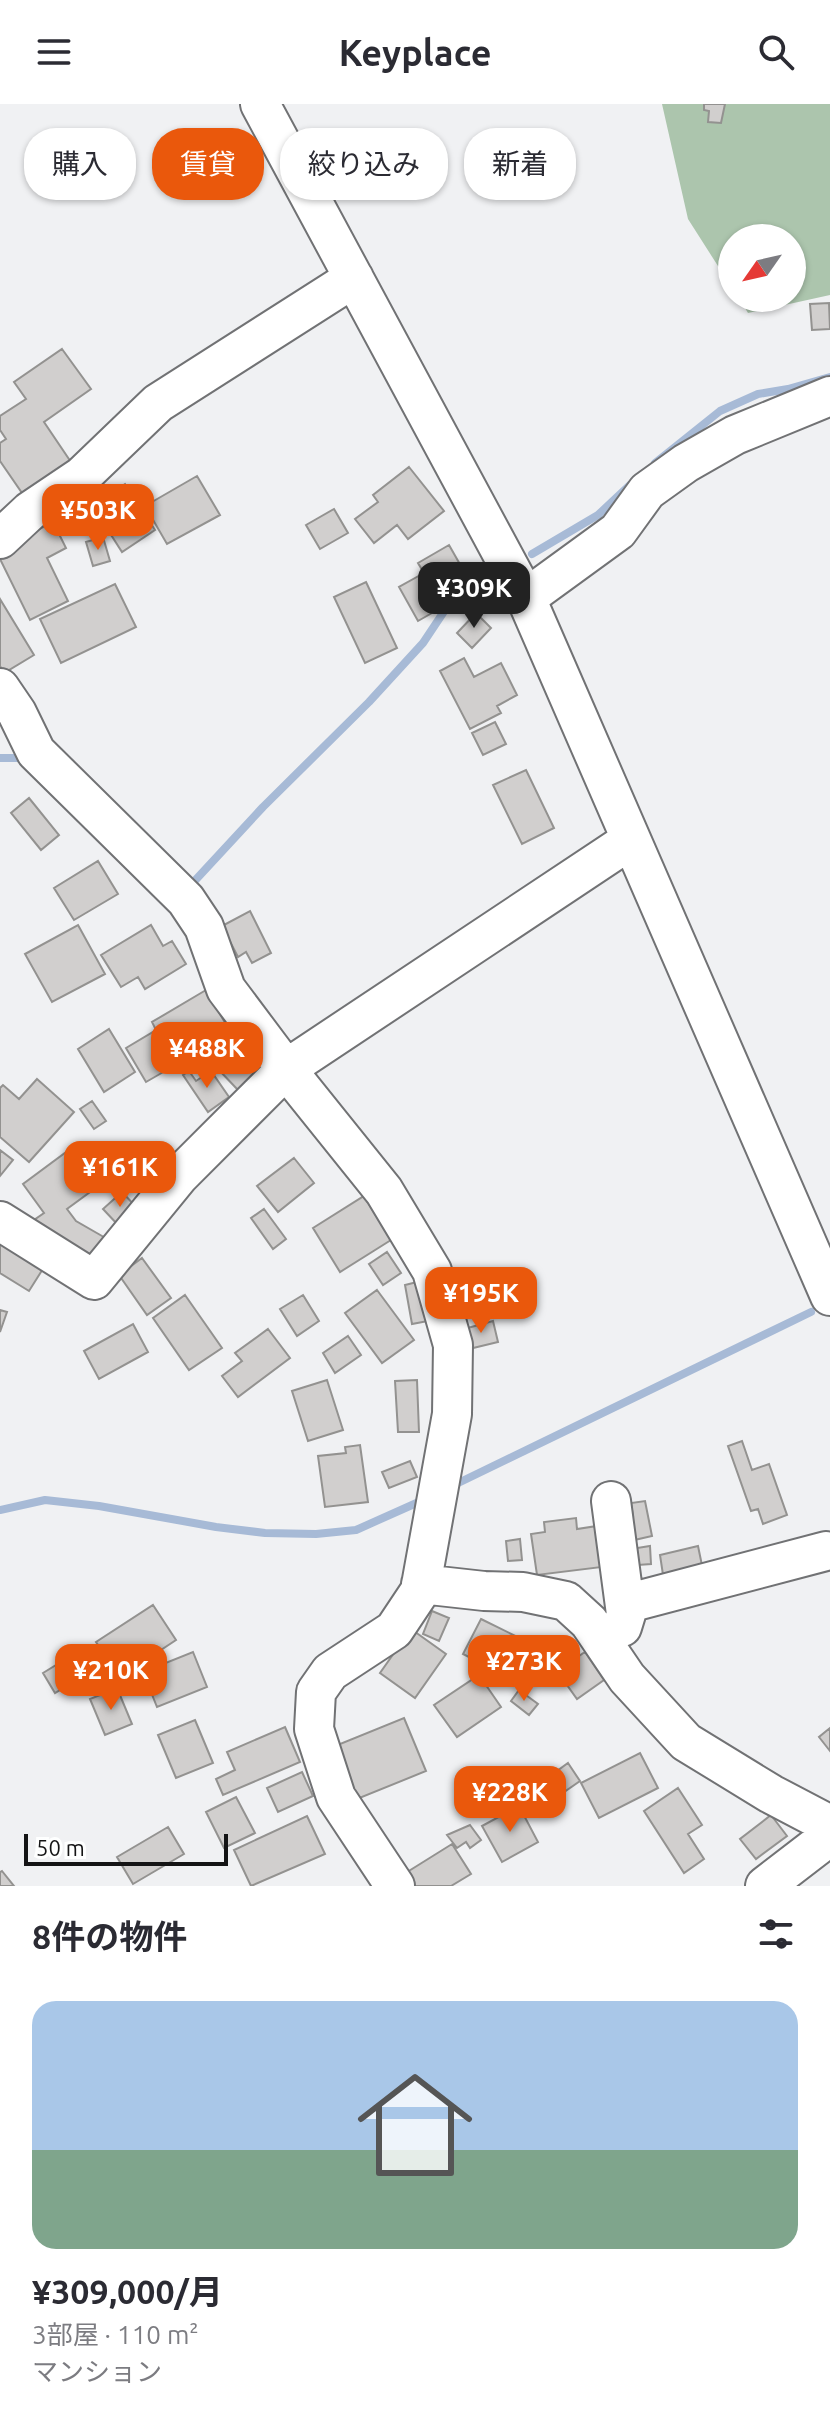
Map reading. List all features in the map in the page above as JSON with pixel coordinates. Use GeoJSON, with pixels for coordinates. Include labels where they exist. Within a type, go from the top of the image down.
{"type":"FeatureCollection","features":[{"type":"Feature","properties":{"kind":"street"},"geometry":{"type":"LineString","coordinates":[[260,104],[526,598],[629,841],[830,1296]]}},
{"type":"Feature","properties":{"kind":"street"},"geometry":{"type":"LineString","coordinates":[[0,539],[30,511],[82,476],[158,403],[354,278]]}},
{"type":"Feature","properties":{"kind":"street"},"geometry":{"type":"LineString","coordinates":[[526,598],[618,531],[647,491],[686,463],[735,435],[830,396]]}},
{"type":"Feature","properties":{"kind":"street"},"geometry":{"type":"LineString","coordinates":[[0,688],[17,713],[36,752],[178,891],[204,927],[226,989],[384,1191],[432,1271],[453,1345],[452,1414],[420,1591],[394,1630],[330,1672],[316,1692],[314,1729],[336,1797],[395,1886]]}},
{"type":"Feature","properties":{"kind":"street"},"geometry":{"type":"LineString","coordinates":[[0,1221],[94,1280],[179,1176],[286,1069],[629,841]]}},
{"type":"Feature","properties":{"kind":"street"},"geometry":{"type":"LineString","coordinates":[[611,1501],[626,1614],[613,1657]]}},
{"type":"Feature","properties":{"kind":"street"},"geometry":{"type":"LineString","coordinates":[[625,1604],[826,1551]]}},
{"type":"Feature","properties":{"kind":"street"},"geometry":{"type":"LineString","coordinates":[[421,1584],[523,1592],[566,1601],[589,1622],[627,1678],[686,1742],[771,1794],[830,1825]]}},
{"type":"Feature","properties":{"kind":"street"},"geometry":{"type":"LineString","coordinates":[[765,1886],[830,1836]]}},
{"type":"Feature","properties":{"kind":"green space"},"geometry":{"type":"Polygon","coordinates":[[[662,104],[830,104],[830,295],[806,300],[806,224],[718,224],[718,266],[688,219],[662,104]]]}},
{"type":"Feature","properties":{"kind":"building"},"geometry":{"type":"Polygon","coordinates":[[[704,104],[725,104],[721,123],[708,122],[709,111],[704,110],[704,104]]]}},
{"type":"Feature","properties":{"kind":"building"},"geometry":{"type":"Polygon","coordinates":[[[829,303],[830,329],[812,330],[810,304],[829,303]]]}},
{"type":"Feature","properties":{"kind":"building"},"geometry":{"type":"Polygon","coordinates":[[[62,349],[91,389],[44,422],[79,474],[31,506],[0,461],[0,443],[6,439],[0,430],[0,416],[26,399],[14,382],[62,349]]]}},
{"type":"Feature","properties":{"kind":"building"},"geometry":{"type":"Polygon","coordinates":[[[409,467],[444,511],[408,539],[397,525],[374,543],[355,519],[378,502],[373,495],[409,467]]]}},
{"type":"Feature","properties":{"kind":"building"},"geometry":{"type":"Polygon","coordinates":[[[197,476],[220,515],[167,544],[145,506],[197,476]]]}},
{"type":"Feature","properties":{"kind":"building"},"geometry":{"type":"Polygon","coordinates":[[[125,484],[155,530],[122,552],[92,505],[125,484]]]}},
{"type":"Feature","properties":{"kind":"building"},"geometry":{"type":"Polygon","coordinates":[[[334,509],[348,533],[320,549],[306,525],[334,509]]]}},
{"type":"Feature","properties":{"kind":"building"},"geometry":{"type":"Polygon","coordinates":[[[53,522],[66,548],[47,558],[68,601],[30,620],[0,559],[0,549],[53,522]]]}},
{"type":"Feature","properties":{"kind":"building"},"geometry":{"type":"Polygon","coordinates":[[[103,537],[110,561],[93,566],[86,542],[103,537]]]}},
{"type":"Feature","properties":{"kind":"building"},"geometry":{"type":"Polygon","coordinates":[[[449,545],[470,582],[442,598],[446,605],[418,621],[399,587],[424,573],[418,563],[449,545]]]}},
{"type":"Feature","properties":{"kind":"building"},"geometry":{"type":"Polygon","coordinates":[[[366,582],[397,648],[365,663],[334,597],[366,582]]]}},
{"type":"Feature","properties":{"kind":"building"},"geometry":{"type":"Polygon","coordinates":[[[115,584],[136,627],[61,663],[40,619],[115,584]]]}},
{"type":"Feature","properties":{"kind":"building"},"geometry":{"type":"Polygon","coordinates":[[[0,599],[34,655],[4,673],[0,666],[0,599]]]}},
{"type":"Feature","properties":{"kind":"building"},"geometry":{"type":"Polygon","coordinates":[[[476,613],[491,628],[472,648],[457,633],[476,613]]]}},
{"type":"Feature","properties":{"kind":"building"},"geometry":{"type":"Polygon","coordinates":[[[464,658],[474,677],[501,663],[517,695],[497,706],[501,713],[470,729],[440,671],[464,658]]]}},
{"type":"Feature","properties":{"kind":"building"},"geometry":{"type":"Polygon","coordinates":[[[495,722],[506,744],[483,755],[472,733],[495,722]]]}},
{"type":"Feature","properties":{"kind":"building"},"geometry":{"type":"Polygon","coordinates":[[[526,770],[554,828],[522,844],[493,785],[526,770]]]}},
{"type":"Feature","properties":{"kind":"building"},"geometry":{"type":"Polygon","coordinates":[[[29,798],[59,835],[41,850],[11,813],[29,798]]]}},
{"type":"Feature","properties":{"kind":"building"},"geometry":{"type":"Polygon","coordinates":[[[98,861],[118,894],[74,920],[54,888],[98,861]]]}},
{"type":"Feature","properties":{"kind":"building"},"geometry":{"type":"Polygon","coordinates":[[[250,911],[271,953],[252,963],[246,952],[238,957],[222,926],[250,911]]]}},
{"type":"Feature","properties":{"kind":"building"},"geometry":{"type":"Polygon","coordinates":[[[78,925],[105,974],[52,1002],[25,954],[78,925]]]}},
{"type":"Feature","properties":{"kind":"building"},"geometry":{"type":"Polygon","coordinates":[[[151,925],[163,946],[172,941],[186,964],[145,989],[138,977],[121,987],[101,955],[151,925]]]}},
{"type":"Feature","properties":{"kind":"building"},"geometry":{"type":"Polygon","coordinates":[[[206,990],[231,1033],[146,1082],[126,1048],[156,1030],[152,1022],[206,990]]]}},
{"type":"Feature","properties":{"kind":"building"},"geometry":{"type":"Polygon","coordinates":[[[109,1029],[135,1072],[104,1092],[78,1049],[109,1029]]]}},
{"type":"Feature","properties":{"kind":"building"},"geometry":{"type":"Polygon","coordinates":[[[233,1034],[263,1066],[238,1090],[218,1069],[224,1064],[213,1052],[233,1034]]]}},
{"type":"Feature","properties":{"kind":"building"},"geometry":{"type":"Polygon","coordinates":[[[189,1071],[196,1081],[211,1071],[229,1097],[208,1112],[183,1075],[189,1071]]]}},
{"type":"Feature","properties":{"kind":"building"},"geometry":{"type":"Polygon","coordinates":[[[37,1079],[74,1112],[29,1162],[0,1137],[0,1088],[3,1085],[19,1099],[37,1079]]]}},
{"type":"Feature","properties":{"kind":"building"},"geometry":{"type":"Polygon","coordinates":[[[92,1101],[106,1121],[94,1129],[80,1109],[92,1101]]]}},
{"type":"Feature","properties":{"kind":"building"},"geometry":{"type":"Polygon","coordinates":[[[73,1147],[101,1184],[67,1209],[76,1221],[109,1240],[97,1261],[34,1220],[44,1213],[23,1184],[73,1147]]]}},
{"type":"Feature","properties":{"kind":"building"},"geometry":{"type":"Polygon","coordinates":[[[0,1150],[13,1160],[0,1176],[0,1150]]]}},
{"type":"Feature","properties":{"kind":"building"},"geometry":{"type":"Polygon","coordinates":[[[294,1158],[314,1183],[278,1212],[257,1186],[294,1158]]]}},
{"type":"Feature","properties":{"kind":"building"},"geometry":{"type":"Polygon","coordinates":[[[122,1192],[138,1209],[119,1226],[103,1209],[122,1192]]]}},
{"type":"Feature","properties":{"kind":"building"},"geometry":{"type":"Polygon","coordinates":[[[364,1196],[391,1240],[340,1272],[313,1228],[364,1196]]]}},
{"type":"Feature","properties":{"kind":"building"},"geometry":{"type":"Polygon","coordinates":[[[264,1209],[286,1239],[273,1249],[251,1218],[264,1209]]]}},
{"type":"Feature","properties":{"kind":"building"},"geometry":{"type":"Polygon","coordinates":[[[0,1234],[46,1264],[29,1291],[0,1273],[0,1234]]]}},
{"type":"Feature","properties":{"kind":"building"},"geometry":{"type":"Polygon","coordinates":[[[387,1252],[401,1273],[383,1285],[369,1264],[387,1252]]]}},
{"type":"Feature","properties":{"kind":"building"},"geometry":{"type":"Polygon","coordinates":[[[142,1258],[171,1298],[147,1315],[119,1275],[142,1258]]]}},
{"type":"Feature","properties":{"kind":"building"},"geometry":{"type":"Polygon","coordinates":[[[421,1281],[428,1321],[412,1324],[405,1285],[421,1281]]]}},
{"type":"Feature","properties":{"kind":"building"},"geometry":{"type":"Polygon","coordinates":[[[494,1282],[502,1311],[475,1318],[468,1289],[494,1282]]]}},
{"type":"Feature","properties":{"kind":"building"},"geometry":{"type":"Polygon","coordinates":[[[377,1290],[414,1340],[382,1363],[345,1313],[377,1290]]]}},
{"type":"Feature","properties":{"kind":"building"},"geometry":{"type":"Polygon","coordinates":[[[185,1295],[222,1348],[189,1370],[153,1318],[185,1295]]]}},
{"type":"Feature","properties":{"kind":"building"},"geometry":{"type":"Polygon","coordinates":[[[303,1295],[319,1321],[297,1336],[280,1309],[303,1295]]]}},
{"type":"Feature","properties":{"kind":"building"},"geometry":{"type":"Polygon","coordinates":[[[0,1310],[7,1312],[0,1332],[0,1310]]]}},
{"type":"Feature","properties":{"kind":"building"},"geometry":{"type":"Polygon","coordinates":[[[493,1321],[498,1342],[469,1349],[464,1329],[493,1321]]]}},
{"type":"Feature","properties":{"kind":"building"},"geometry":{"type":"Polygon","coordinates":[[[133,1324],[148,1352],[99,1379],[84,1351],[133,1324]]]}},
{"type":"Feature","properties":{"kind":"building"},"geometry":{"type":"Polygon","coordinates":[[[268,1329],[290,1358],[238,1397],[222,1376],[242,1361],[235,1353],[268,1329]]]}},
{"type":"Feature","properties":{"kind":"building"},"geometry":{"type":"Polygon","coordinates":[[[348,1336],[361,1355],[335,1373],[323,1353],[348,1336]]]}},
{"type":"Feature","properties":{"kind":"building"},"geometry":{"type":"Polygon","coordinates":[[[327,1380],[343,1430],[308,1441],[292,1391],[327,1380]]]}},
{"type":"Feature","properties":{"kind":"building"},"geometry":{"type":"Polygon","coordinates":[[[417,1380],[419,1432],[398,1432],[395,1381],[417,1380]]]}},
{"type":"Feature","properties":{"kind":"building"},"geometry":{"type":"Polygon","coordinates":[[[742,1441],[752,1470],[769,1464],[787,1515],[763,1524],[758,1509],[751,1511],[728,1446],[742,1441]]]}},
{"type":"Feature","properties":{"kind":"building"},"geometry":{"type":"Polygon","coordinates":[[[360,1445],[368,1502],[325,1507],[318,1456],[346,1453],[345,1447],[360,1445]]]}},
{"type":"Feature","properties":{"kind":"building"},"geometry":{"type":"Polygon","coordinates":[[[410,1461],[417,1477],[389,1488],[382,1472],[410,1461]]]}},
{"type":"Feature","properties":{"kind":"building"},"geometry":{"type":"Polygon","coordinates":[[[645,1501],[652,1536],[630,1541],[625,1518],[633,1516],[631,1503],[645,1501]]]}},
{"type":"Feature","properties":{"kind":"building"},"geometry":{"type":"Polygon","coordinates":[[[576,1518],[577,1529],[597,1526],[602,1567],[537,1575],[531,1534],[545,1532],[544,1522],[576,1518]]]}},
{"type":"Feature","properties":{"kind":"building"},"geometry":{"type":"Polygon","coordinates":[[[520,1539],[522,1560],[508,1561],[506,1541],[520,1539]]]}},
{"type":"Feature","properties":{"kind":"building"},"geometry":{"type":"Polygon","coordinates":[[[650,1546],[651,1564],[638,1565],[637,1548],[650,1546]]]}},
{"type":"Feature","properties":{"kind":"building"},"geometry":{"type":"Polygon","coordinates":[[[698,1546],[705,1580],[665,1588],[660,1555],[698,1546]]]}},
{"type":"Feature","properties":{"kind":"building"},"geometry":{"type":"Polygon","coordinates":[[[153,1605],[176,1640],[120,1677],[96,1642],[153,1605]]]}},
{"type":"Feature","properties":{"kind":"building"},"geometry":{"type":"Polygon","coordinates":[[[432,1611],[449,1618],[439,1641],[423,1634],[432,1611]]]}},
{"type":"Feature","properties":{"kind":"building"},"geometry":{"type":"Polygon","coordinates":[[[481,1619],[540,1648],[522,1684],[463,1654],[481,1619]]]}},
{"type":"Feature","properties":{"kind":"building"},"geometry":{"type":"Polygon","coordinates":[[[411,1629],[446,1654],[415,1698],[380,1673],[411,1629]]]}},
{"type":"Feature","properties":{"kind":"building"},"geometry":{"type":"Polygon","coordinates":[[[79,1651],[91,1671],[55,1693],[43,1673],[79,1651]]]}},
{"type":"Feature","properties":{"kind":"building"},"geometry":{"type":"Polygon","coordinates":[[[193,1652],[207,1687],[157,1707],[143,1672],[193,1652]]]}},
{"type":"Feature","properties":{"kind":"building"},"geometry":{"type":"Polygon","coordinates":[[[585,1652],[604,1680],[577,1699],[557,1671],[585,1652]]]}},
{"type":"Feature","properties":{"kind":"building"},"geometry":{"type":"Polygon","coordinates":[[[479,1675],[501,1707],[457,1737],[434,1705],[479,1675]]]}},
{"type":"Feature","properties":{"kind":"building"},"geometry":{"type":"Polygon","coordinates":[[[117,1688],[132,1724],[105,1735],[90,1699],[117,1688]]]}},
{"type":"Feature","properties":{"kind":"building"},"geometry":{"type":"Polygon","coordinates":[[[519,1690],[538,1704],[529,1715],[511,1701],[519,1690]]]}},
{"type":"Feature","properties":{"kind":"building"},"geometry":{"type":"Polygon","coordinates":[[[404,1718],[426,1771],[357,1799],[335,1746],[404,1718]]]}},
{"type":"Feature","properties":{"kind":"building"},"geometry":{"type":"Polygon","coordinates":[[[195,1720],[213,1763],[176,1778],[158,1735],[195,1720]]]}},
{"type":"Feature","properties":{"kind":"building"},"geometry":{"type":"Polygon","coordinates":[[[285,1727],[300,1762],[223,1795],[216,1779],[235,1770],[227,1752],[285,1727]]]}},
{"type":"Feature","properties":{"kind":"building"},"geometry":{"type":"Polygon","coordinates":[[[830,1728],[830,1751],[819,1737],[830,1728]]]}},
{"type":"Feature","properties":{"kind":"building"},"geometry":{"type":"Polygon","coordinates":[[[640,1753],[658,1788],[599,1818],[581,1783],[640,1753]]]}},
{"type":"Feature","properties":{"kind":"building"},"geometry":{"type":"Polygon","coordinates":[[[568,1763],[580,1781],[554,1799],[544,1784],[548,1782],[546,1779],[568,1763]]]}},
{"type":"Feature","properties":{"kind":"building"},"geometry":{"type":"Polygon","coordinates":[[[302,1772],[313,1796],[278,1812],[267,1788],[302,1772]]]}},
{"type":"Feature","properties":{"kind":"building"},"geometry":{"type":"Polygon","coordinates":[[[678,1788],[702,1825],[688,1834],[704,1859],[684,1873],[644,1811],[678,1788]]]}},
{"type":"Feature","properties":{"kind":"building"},"geometry":{"type":"Polygon","coordinates":[[[236,1797],[255,1833],[224,1848],[206,1812],[236,1797]]]}},
{"type":"Feature","properties":{"kind":"building"},"geometry":{"type":"Polygon","coordinates":[[[519,1806],[538,1842],[502,1862],[482,1826],[519,1806]]]}},
{"type":"Feature","properties":{"kind":"building"},"geometry":{"type":"Polygon","coordinates":[[[771,1815],[787,1836],[756,1859],[740,1839],[771,1815]]]}},
{"type":"Feature","properties":{"kind":"building"},"geometry":{"type":"Polygon","coordinates":[[[307,1816],[325,1854],[251,1886],[234,1850],[307,1816]]]}},
{"type":"Feature","properties":{"kind":"building"},"geometry":{"type":"Polygon","coordinates":[[[470,1825],[481,1840],[470,1848],[466,1842],[457,1848],[447,1835],[470,1825]]]}},
{"type":"Feature","properties":{"kind":"building"},"geometry":{"type":"Polygon","coordinates":[[[168,1827],[184,1854],[133,1884],[117,1857],[168,1827]]]}},
{"type":"Feature","properties":{"kind":"building"},"geometry":{"type":"Polygon","coordinates":[[[452,1844],[471,1874],[451,1886],[412,1886],[404,1874],[452,1844]]]}},
{"type":"Feature","properties":{"kind":"building"},"geometry":{"type":"Polygon","coordinates":[[[2,1871],[14,1886],[0,1886],[2,1871]]]}},
{"type":"Feature","properties":{"kind":"waterway"},"geometry":{"type":"LineString","coordinates":[[655,463],[720,411],[758,394],[830,377]]}},
{"type":"Feature","properties":{"kind":"waterway"},"geometry":{"type":"LineString","coordinates":[[532,554],[598,515],[630,485]]}},
{"type":"Feature","properties":{"kind":"waterway"},"geometry":{"type":"LineString","coordinates":[[189,887],[263,807],[369,702],[423,643],[445,610],[467,587],[489,573]]}},
{"type":"Feature","properties":{"kind":"waterway"},"geometry":{"type":"LineString","coordinates":[[0,758],[20,758],[24,761]]}},
{"type":"Feature","properties":{"kind":"waterway"},"geometry":{"type":"LineString","coordinates":[[452,1486],[811,1312]]}},
{"type":"Feature","properties":{"kind":"waterway"},"geometry":{"type":"LineString","coordinates":[[0,1510],[45,1500],[99,1506],[216,1527],[265,1533],[316,1534],[356,1530],[421,1501]]}}]}
